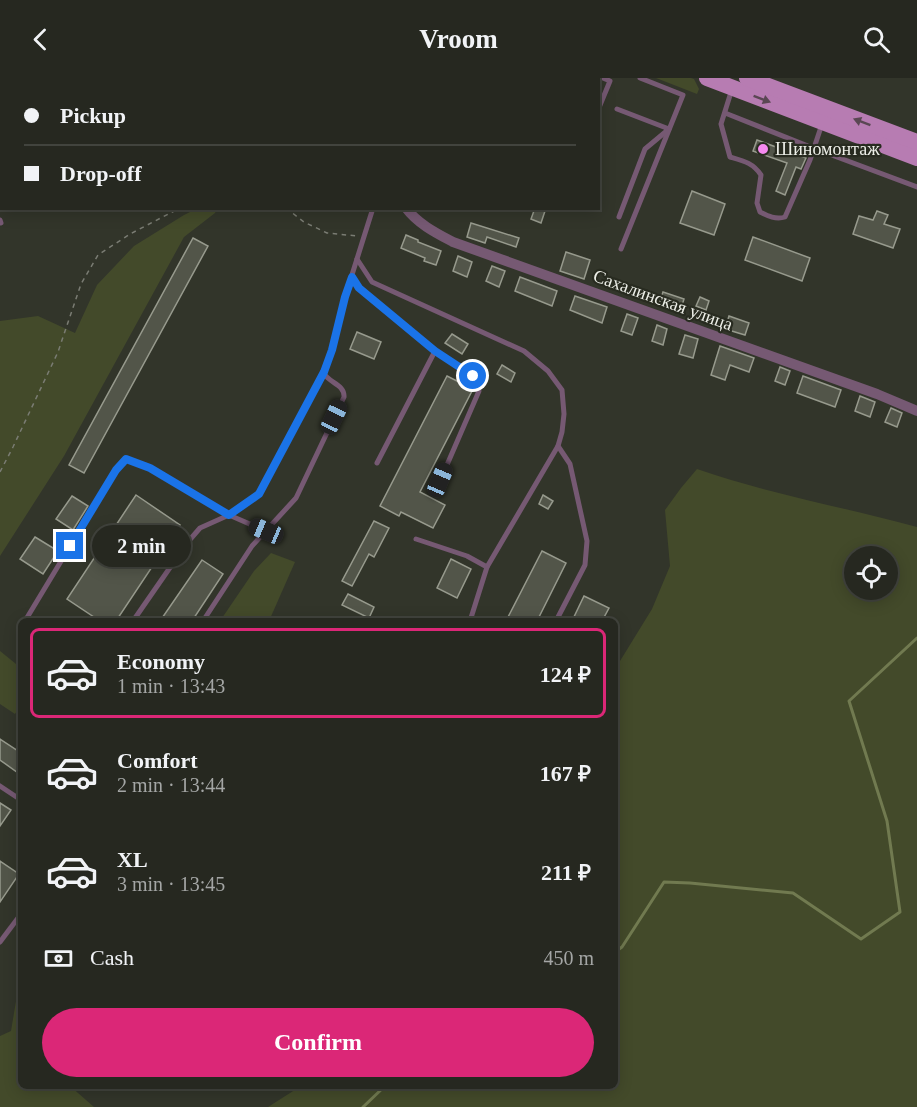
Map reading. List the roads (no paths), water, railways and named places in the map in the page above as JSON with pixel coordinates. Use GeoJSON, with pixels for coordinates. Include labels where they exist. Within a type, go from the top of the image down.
{"type":"FeatureCollection","features":[{"type":"Feature","properties":{"kind":"main road"},"geometry":{"type":"LineString","coordinates":[[707,78],[917,158]]}},
{"type":"Feature","properties":{"kind":"main road"},"geometry":{"type":"LineString","coordinates":[[754,79],[917,142]]}},
{"type":"Feature","properties":{"kind":"street","name":"Сахалинская улица"},"geometry":{"type":"LineString","coordinates":[[407,210],[432,231],[453,242],[877,394],[917,411]]}},
{"type":"Feature","properties":{"kind":"lane"},"geometry":{"type":"LineString","coordinates":[[603,78],[610,81]]}},
{"type":"Feature","properties":{"kind":"lane"},"geometry":{"type":"LineString","coordinates":[[600,105],[610,81],[617,78]]}},
{"type":"Feature","properties":{"kind":"lane"},"geometry":{"type":"LineString","coordinates":[[621,249],[682,95],[640,78]]}},
{"type":"Feature","properties":{"kind":"lane"},"geometry":{"type":"LineString","coordinates":[[732,88],[721,124],[728,152],[730,157],[755,167],[761,175],[757,202],[760,212],[770,217],[780,219],[785,217],[810,160],[823,122]]}},
{"type":"Feature","properties":{"kind":"lane"},"geometry":{"type":"LineString","coordinates":[[617,110],[669,129]]}},
{"type":"Feature","properties":{"kind":"lane"},"geometry":{"type":"LineString","coordinates":[[725,113],[917,187]]}},
{"type":"Feature","properties":{"kind":"lane"},"geometry":{"type":"LineString","coordinates":[[619,217],[645,148],[669,129]]}},
{"type":"Feature","properties":{"kind":"lane"},"geometry":{"type":"LineString","coordinates":[[135,618],[187,543],[201,528],[229,515],[259,494],[324,372],[372,210]]}},
{"type":"Feature","properties":{"kind":"lane"},"geometry":{"type":"LineString","coordinates":[[357,259],[372,282],[524,351],[548,371],[562,390],[564,414],[558,446],[487,567],[471,618]]}},
{"type":"Feature","properties":{"kind":"lane"},"geometry":{"type":"LineString","coordinates":[[352,277],[359,288],[435,351],[473,376],[479,390],[440,480]]}},
{"type":"Feature","properties":{"kind":"lane"},"geometry":{"type":"LineString","coordinates":[[377,463],[435,351]]}},
{"type":"Feature","properties":{"kind":"lane"},"geometry":{"type":"LineString","coordinates":[[205,618],[252,546],[296,498],[345,393],[327,378],[324,372]]}},
{"type":"Feature","properties":{"kind":"lane"},"geometry":{"type":"LineString","coordinates":[[558,446],[570,464],[587,541],[585,565],[558,618]]}},
{"type":"Feature","properties":{"kind":"lane"},"geometry":{"type":"LineString","coordinates":[[27,618],[116,470],[126,459],[150,468],[229,515],[266,531]]}},
{"type":"Feature","properties":{"kind":"lane"},"geometry":{"type":"LineString","coordinates":[[416,539],[467,556],[487,567]]}},
{"type":"Feature","properties":{"kind":"lane"},"geometry":{"type":"LineString","coordinates":[[0,786],[18,798]]}},
{"type":"Feature","properties":{"kind":"lane"},"geometry":{"type":"LineString","coordinates":[[0,942],[18,919]]}},
{"type":"Feature","properties":{"kind":"waterway"},"geometry":{"type":"LineString","coordinates":[[618,950],[664,882],[793,893],[861,939],[900,912],[887,821],[849,701],[917,638]]}},
{"type":"Feature","properties":{"kind":"waterway"},"geometry":{"type":"LineString","coordinates":[[363,1107],[382,1089]]}},
{"type":"Feature","properties":{"kind":"place","name":"Шиномонтаж"},"geometry":{"type":"Point","coordinates":[763,149]}}]}
